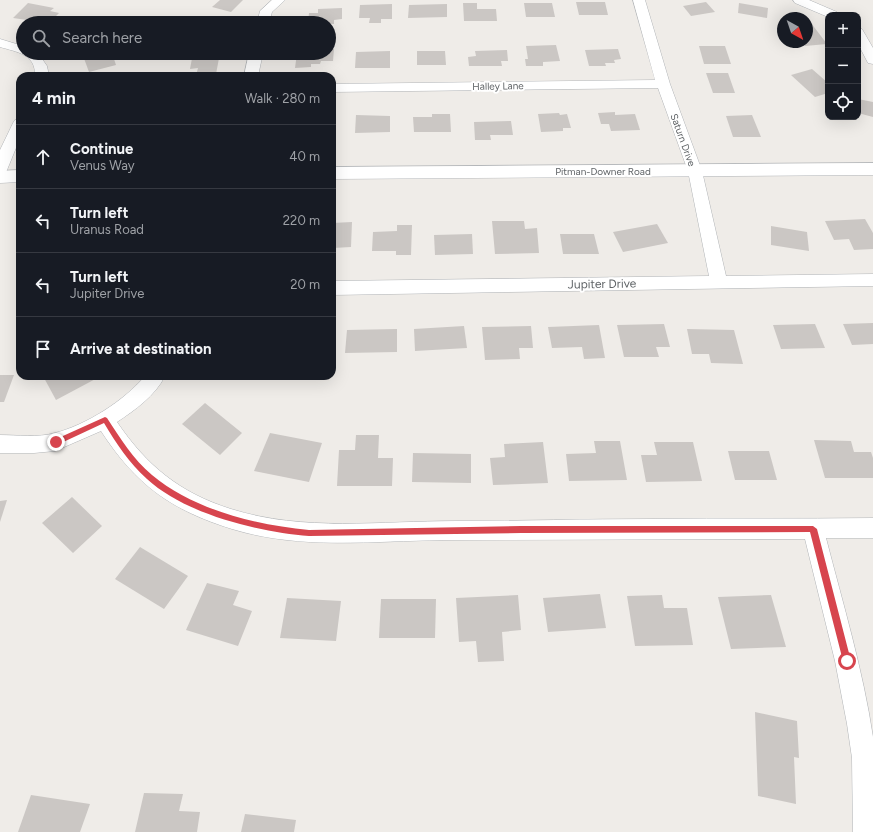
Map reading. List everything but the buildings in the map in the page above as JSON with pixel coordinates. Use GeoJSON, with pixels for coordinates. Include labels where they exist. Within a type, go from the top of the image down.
{"type":"FeatureCollection","features":[{"type":"Feature","properties":{"kind":"street"},"geometry":{"type":"LineString","coordinates":[[265,16],[266,11],[279,0]]}},
{"type":"Feature","properties":{"kind":"street","name":"Saturn Drive"},"geometry":{"type":"LineString","coordinates":[[639,0],[663,84],[695,171],[720,282]]}},
{"type":"Feature","properties":{"kind":"street"},"geometry":{"type":"LineString","coordinates":[[799,0],[826,12]]}},
{"type":"Feature","properties":{"kind":"street"},"geometry":{"type":"LineString","coordinates":[[861,38],[873,60]]}},
{"type":"Feature","properties":{"kind":"street"},"geometry":{"type":"LineString","coordinates":[[0,43],[16,48]]}},
{"type":"Feature","properties":{"kind":"street"},"geometry":{"type":"LineString","coordinates":[[38,60],[43,69],[43,72]]}},
{"type":"Feature","properties":{"kind":"street"},"geometry":{"type":"LineString","coordinates":[[252,72],[254,60]]}},
{"type":"Feature","properties":{"kind":"street","name":"Halley Lane"},"geometry":{"type":"LineString","coordinates":[[336,88],[663,84]]}},
{"type":"Feature","properties":{"kind":"street"},"geometry":{"type":"LineString","coordinates":[[0,171],[3,160],[16,132]]}},
{"type":"Feature","properties":{"kind":"street","name":"Pitman-Downer Road"},"geometry":{"type":"LineString","coordinates":[[336,173],[873,169]]}},
{"type":"Feature","properties":{"kind":"street"},"geometry":{"type":"LineString","coordinates":[[0,177],[16,176]]}},
{"type":"Feature","properties":{"kind":"street","name":"Jupiter Drive"},"geometry":{"type":"LineString","coordinates":[[336,288],[873,280]]}},
{"type":"Feature","properties":{"kind":"street"},"geometry":{"type":"LineString","coordinates":[[0,444],[31,445],[56,442],[105,420],[131,403],[152,380]]}},
{"type":"Feature","properties":{"kind":"street"},"geometry":{"type":"LineString","coordinates":[[105,420],[120,444],[134,462],[149,477],[166,490],[187,501],[233,519],[282,530],[309,533],[521,529],[873,528]]}},
{"type":"Feature","properties":{"kind":"street"},"geometry":{"type":"LineString","coordinates":[[813,529],[845,653],[859,724],[864,758],[866,832]]}},
{"type":"Feature","properties":{"kind":"route"},"geometry":{"type":"LineString","coordinates":[[56,442],[105,420],[120,444],[134,462],[149,477],[166,490],[210,511],[233,519],[257,526],[282,530],[309,533],[389,533],[468,530],[495,531],[521,529],[813,529],[847,661]]}}]}
